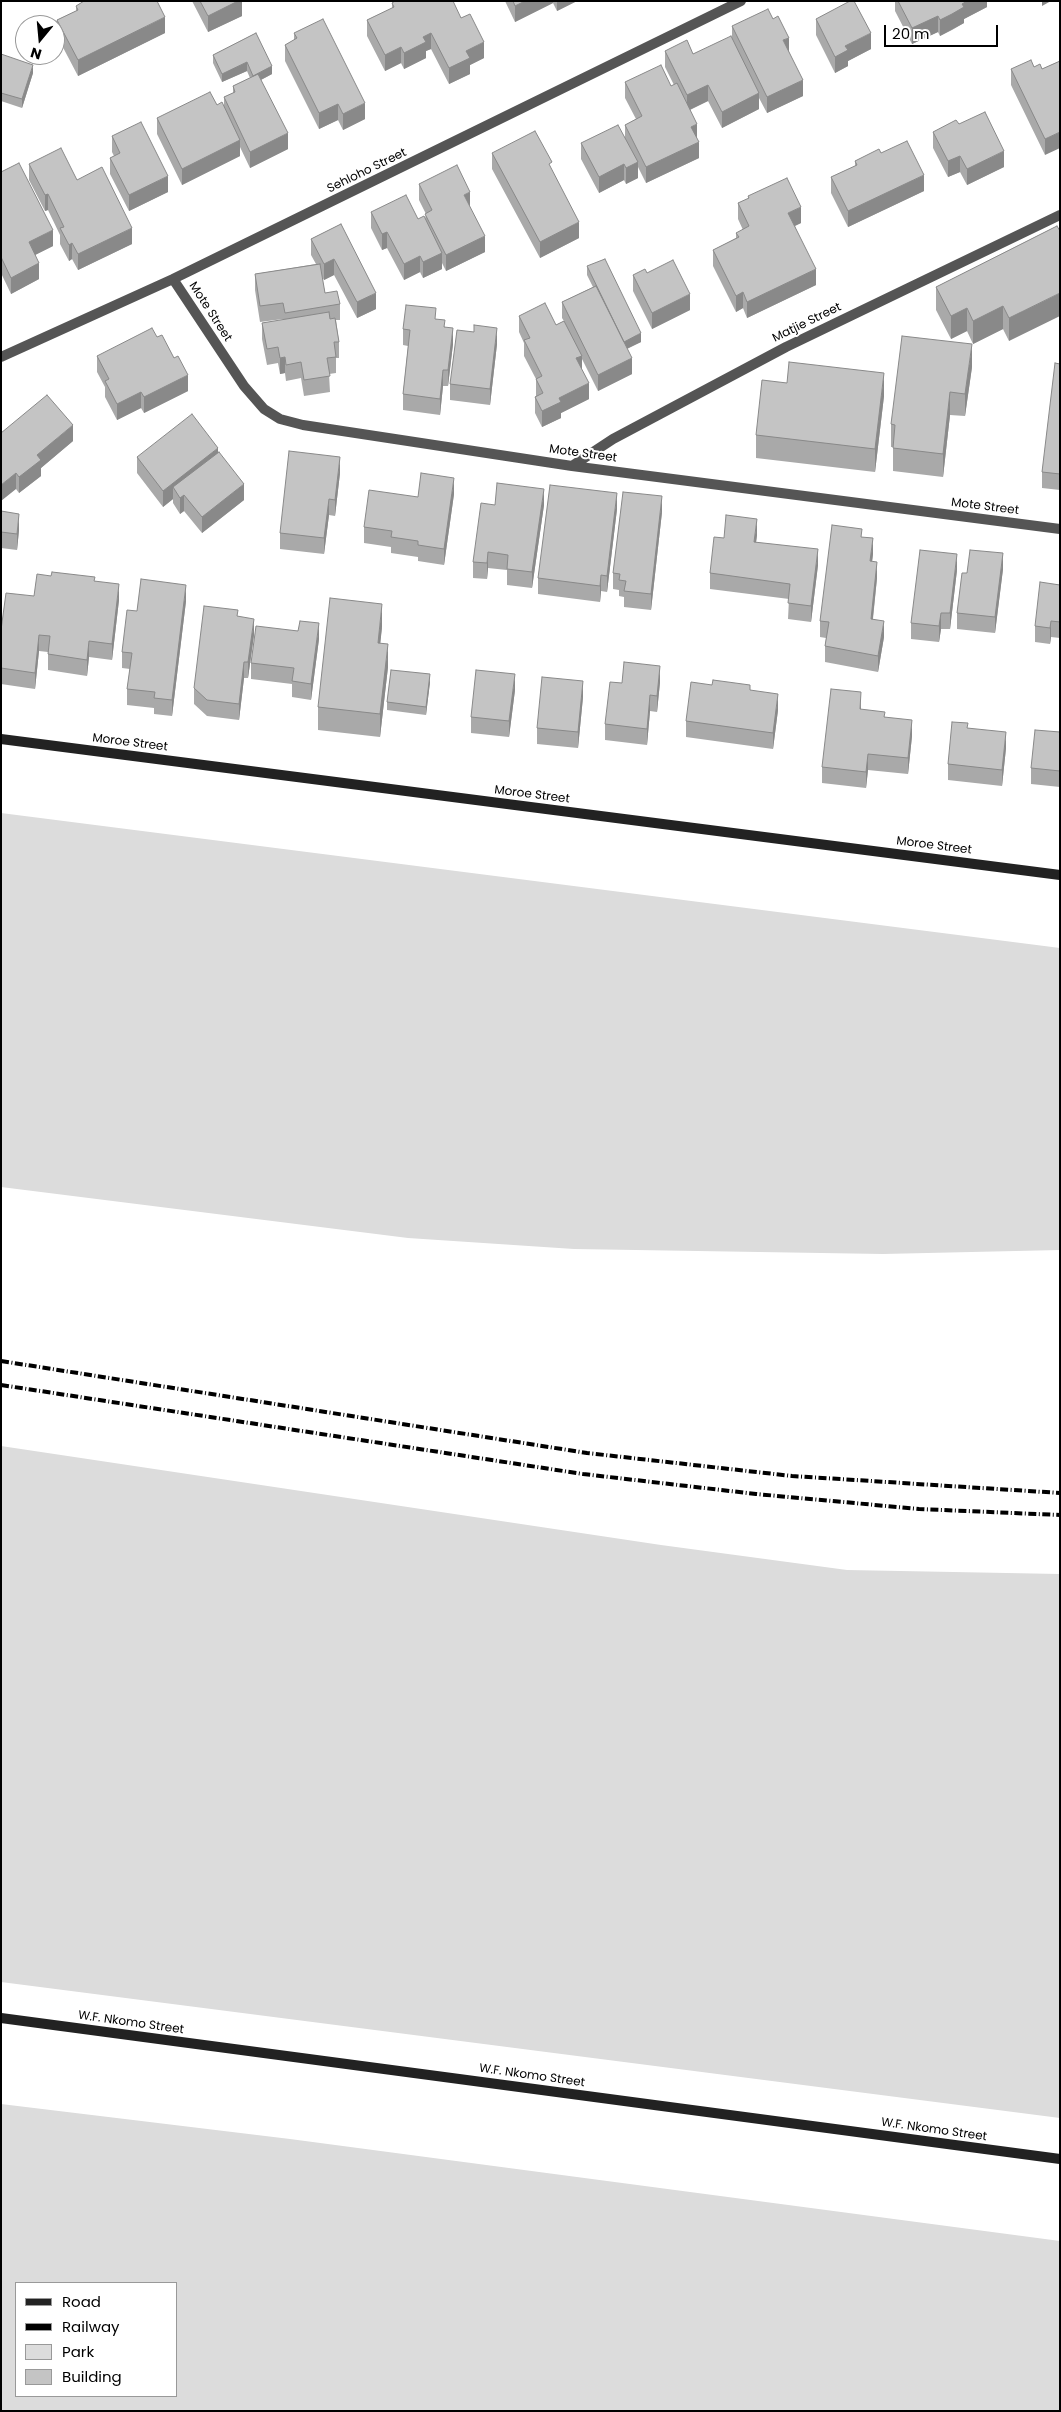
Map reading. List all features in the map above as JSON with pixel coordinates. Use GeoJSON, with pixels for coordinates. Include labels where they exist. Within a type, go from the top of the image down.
{"type":"FeatureCollection","features":[{"type":"Feature","properties":{"kind":"street","name":"Sehloho Street"},"geometry":{"type":"LineString","coordinates":[[1,357],[173,280],[741,1]]}},
{"type":"Feature","properties":{"kind":"street","name":"Matjie Street"},"geometry":{"type":"LineString","coordinates":[[572,466],[628,430],[786,347],[1060,215]]}},
{"type":"Feature","properties":{"kind":"street","name":"Mote Street"},"geometry":{"type":"LineString","coordinates":[[173,280],[244,386],[264,408],[280,418],[303,425],[572,466],[1060,529]]}},
{"type":"Feature","properties":{"kind":"street","name":"Moroe Street"},"geometry":{"type":"LineString","coordinates":[[1,739],[1060,875]]}},
{"type":"Feature","properties":{"kind":"street","name":"W.F. Nkomo Street"},"geometry":{"type":"LineString","coordinates":[[1,2018],[1060,2159]]}},
{"type":"Feature","properties":{"kind":"green space"},"geometry":{"type":"Polygon","coordinates":[[[1,813],[1060,948],[1060,1250],[883,1254],[574,1249],[408,1238],[1,1187],[1,813]]]}},
{"type":"Feature","properties":{"kind":"green space"},"geometry":{"type":"Polygon","coordinates":[[[1,1446],[661,1545],[847,1570],[1060,1574],[1060,2118],[1,1982],[1,1446]]]}},
{"type":"Feature","properties":{"kind":"green space"},"geometry":{"type":"Polygon","coordinates":[[[1,2104],[290,2139],[1060,2241],[1060,2411],[1,2411],[1,2104]]]}},
{"type":"Feature","properties":{"kind":"building"},"geometry":{"type":"Polygon","coordinates":[[[84,1],[157,1],[165,17],[78,60],[65,35],[65,16],[78,10],[76,6],[84,1]]]}},
{"type":"Feature","properties":{"kind":"building"},"geometry":{"type":"Polygon","coordinates":[[[200,1],[238,1],[208,16],[200,1]]]}},
{"type":"Feature","properties":{"kind":"building"},"geometry":{"type":"Polygon","coordinates":[[[395,1],[453,1],[461,18],[470,14],[484,42],[466,51],[470,58],[449,68],[431,33],[423,37],[426,42],[404,53],[401,47],[385,55],[367,20],[394,7],[392,3],[395,1]]]}},
{"type":"Feature","properties":{"kind":"building"},"geometry":{"type":"Polygon","coordinates":[[[513,1],[525,1],[515,6],[513,1]]]}},
{"type":"Feature","properties":{"kind":"building"},"geometry":{"type":"Polygon","coordinates":[[[850,1],[854,1],[871,33],[845,46],[848,50],[835,57],[816,19],[850,1]]]}},
{"type":"Feature","properties":{"kind":"building"},"geometry":{"type":"Polygon","coordinates":[[[898,1],[967,1],[962,4],[964,7],[940,20],[938,16],[912,28],[898,1]]]}},
{"type":"Feature","properties":{"kind":"building"},"geometry":{"type":"Polygon","coordinates":[[[768,9],[773,19],[778,16],[789,38],[783,40],[803,80],[767,97],[732,26],[768,9]]]}},
{"type":"Feature","properties":{"kind":"building"},"geometry":{"type":"Polygon","coordinates":[[[323,19],[365,103],[343,114],[338,104],[319,113],[285,45],[297,38],[294,33],[323,19]]]}},
{"type":"Feature","properties":{"kind":"building"},"geometry":{"type":"Polygon","coordinates":[[[256,33],[272,66],[253,76],[247,62],[222,74],[213,55],[256,33]]]}},
{"type":"Feature","properties":{"kind":"building"},"geometry":{"type":"Polygon","coordinates":[[[731,36],[759,93],[722,112],[708,85],[687,95],[665,51],[687,40],[693,54],[731,36]]]}},
{"type":"Feature","properties":{"kind":"building"},"geometry":{"type":"Polygon","coordinates":[[[1,54],[15,59],[15,65],[33,65],[22,99],[1,93],[1,54]]]}},
{"type":"Feature","properties":{"kind":"building"},"geometry":{"type":"Polygon","coordinates":[[[1031,60],[1034,67],[1040,64],[1042,69],[1060,61],[1060,132],[1045,139],[1011,69],[1031,60]]]}},
{"type":"Feature","properties":{"kind":"building"},"geometry":{"type":"Polygon","coordinates":[[[661,65],[671,86],[677,83],[697,124],[691,127],[699,142],[646,167],[625,125],[642,116],[625,82],[661,65]]]}},
{"type":"Feature","properties":{"kind":"building"},"geometry":{"type":"Polygon","coordinates":[[[258,74],[288,133],[250,152],[224,97],[235,92],[233,86],[258,74]]]}},
{"type":"Feature","properties":{"kind":"building"},"geometry":{"type":"Polygon","coordinates":[[[210,92],[217,105],[222,102],[240,140],[182,169],[157,118],[210,92]]]}},
{"type":"Feature","properties":{"kind":"building"},"geometry":{"type":"Polygon","coordinates":[[[985,112],[1004,151],[967,169],[960,156],[948,161],[933,132],[956,120],[959,124],[985,112]]]}},
{"type":"Feature","properties":{"kind":"building"},"geometry":{"type":"Polygon","coordinates":[[[141,122],[168,176],[129,195],[110,158],[120,153],[112,136],[141,122]]]}},
{"type":"Feature","properties":{"kind":"building"},"geometry":{"type":"Polygon","coordinates":[[[618,125],[638,162],[626,168],[624,164],[599,177],[581,143],[618,125]]]}},
{"type":"Feature","properties":{"kind":"building"},"geometry":{"type":"Polygon","coordinates":[[[535,131],[552,162],[549,164],[579,222],[540,242],[492,153],[535,131]]]}},
{"type":"Feature","properties":{"kind":"building"},"geometry":{"type":"Polygon","coordinates":[[[907,141],[924,175],[848,211],[831,177],[857,165],[855,161],[879,149],[881,153],[907,141]]]}},
{"type":"Feature","properties":{"kind":"building"},"geometry":{"type":"Polygon","coordinates":[[[61,148],[77,180],[102,167],[132,228],[78,254],[72,243],[69,245],[60,228],[64,227],[48,194],[45,195],[29,164],[61,148]]]}},
{"type":"Feature","properties":{"kind":"building"},"geometry":{"type":"Polygon","coordinates":[[[19,163],[53,230],[29,242],[39,263],[11,278],[1,257],[1,172],[19,163]]]}},
{"type":"Feature","properties":{"kind":"building"},"geometry":{"type":"Polygon","coordinates":[[[457,165],[470,192],[464,195],[485,236],[446,255],[425,214],[432,210],[419,184],[457,165]]]}},
{"type":"Feature","properties":{"kind":"building"},"geometry":{"type":"Polygon","coordinates":[[[787,178],[801,207],[788,213],[816,269],[747,302],[743,292],[736,296],[713,250],[739,237],[736,233],[749,226],[738,203],[749,198],[748,196],[787,178]]]}},
{"type":"Feature","properties":{"kind":"building"},"geometry":{"type":"Polygon","coordinates":[[[406,195],[418,219],[424,216],[442,253],[423,262],[420,256],[404,264],[387,232],[382,234],[371,212],[406,195]]]}},
{"type":"Feature","properties":{"kind":"building"},"geometry":{"type":"Polygon","coordinates":[[[341,224],[376,293],[357,302],[334,259],[324,264],[311,239],[341,224]]]}},
{"type":"Feature","properties":{"kind":"building"},"geometry":{"type":"Polygon","coordinates":[[[1057,226],[1060,231],[1060,293],[1009,318],[1003,306],[973,321],[967,308],[951,316],[936,287],[1057,226]]]}},
{"type":"Feature","properties":{"kind":"building"},"geometry":{"type":"Polygon","coordinates":[[[605,259],[641,333],[624,342],[587,266],[605,259]]]}},
{"type":"Feature","properties":{"kind":"building"},"geometry":{"type":"Polygon","coordinates":[[[673,260],[690,294],[652,313],[633,275],[645,269],[647,273],[673,260]]]}},
{"type":"Feature","properties":{"kind":"building"},"geometry":{"type":"Polygon","coordinates":[[[320,264],[325,293],[337,291],[340,304],[285,313],[283,303],[260,306],[255,274],[320,264]]]}},
{"type":"Feature","properties":{"kind":"building"},"geometry":{"type":"Polygon","coordinates":[[[596,286],[632,358],[598,375],[562,302],[596,286]]]}},
{"type":"Feature","properties":{"kind":"building"},"geometry":{"type":"Polygon","coordinates":[[[545,303],[556,325],[564,321],[582,356],[576,358],[589,383],[559,398],[561,402],[542,411],[535,397],[543,393],[536,379],[542,376],[524,340],[530,338],[519,316],[545,303]]]}},
{"type":"Feature","properties":{"kind":"building"},"geometry":{"type":"Polygon","coordinates":[[[406,305],[436,308],[435,319],[445,320],[444,327],[453,328],[448,370],[443,370],[440,399],[403,394],[410,330],[403,329],[406,305]]]}},
{"type":"Feature","properties":{"kind":"building"},"geometry":{"type":"Polygon","coordinates":[[[329,312],[330,319],[335,318],[339,342],[334,342],[336,357],[327,358],[330,376],[304,380],[301,362],[286,365],[285,357],[280,358],[278,347],[267,349],[262,323],[329,312]]]}},
{"type":"Feature","properties":{"kind":"building"},"geometry":{"type":"Polygon","coordinates":[[[474,325],[497,328],[490,389],[450,384],[457,330],[474,332],[474,325]]]}},
{"type":"Feature","properties":{"kind":"building"},"geometry":{"type":"Polygon","coordinates":[[[152,328],[157,337],[162,335],[174,358],[178,356],[188,375],[144,397],[141,392],[117,404],[105,381],[109,379],[97,356],[152,328]]]}},
{"type":"Feature","properties":{"kind":"building"},"geometry":{"type":"Polygon","coordinates":[[[902,336],[972,344],[965,394],[950,392],[943,454],[893,448],[895,425],[891,424],[902,336]]]}},
{"type":"Feature","properties":{"kind":"building"},"geometry":{"type":"Polygon","coordinates":[[[789,362],[884,373],[875,449],[756,435],[762,380],[787,383],[789,362]]]}},
{"type":"Feature","properties":{"kind":"building"},"geometry":{"type":"Polygon","coordinates":[[[1055,363],[1060,364],[1060,474],[1042,472],[1055,363]]]}},
{"type":"Feature","properties":{"kind":"building"},"geometry":{"type":"Polygon","coordinates":[[[47,395],[73,425],[37,455],[41,460],[19,477],[16,473],[1,485],[1,433],[47,395]]]}},
{"type":"Feature","properties":{"kind":"building"},"geometry":{"type":"Polygon","coordinates":[[[192,414],[218,448],[163,491],[137,457],[192,414]]]}},
{"type":"Feature","properties":{"kind":"building"},"geometry":{"type":"Polygon","coordinates":[[[289,451],[340,457],[335,500],[329,499],[324,538],[280,533],[289,451]]]}},
{"type":"Feature","properties":{"kind":"building"},"geometry":{"type":"Polygon","coordinates":[[[219,452],[244,484],[202,517],[184,495],[180,498],[173,487],[219,452]]]}},
{"type":"Feature","properties":{"kind":"building"},"geometry":{"type":"Polygon","coordinates":[[[421,473],[454,478],[444,549],[418,545],[418,541],[391,537],[392,531],[364,527],[369,490],[418,497],[421,473]]]}},
{"type":"Feature","properties":{"kind":"building"},"geometry":{"type":"Polygon","coordinates":[[[497,483],[544,489],[532,572],[507,569],[508,555],[488,552],[487,563],[473,562],[481,503],[495,505],[497,483]]]}},
{"type":"Feature","properties":{"kind":"building"},"geometry":{"type":"Polygon","coordinates":[[[550,485],[617,493],[607,576],[601,575],[600,586],[538,578],[550,485]]]}},
{"type":"Feature","properties":{"kind":"building"},"geometry":{"type":"Polygon","coordinates":[[[623,492],[662,496],[651,594],[624,591],[626,581],[619,580],[620,574],[613,573],[623,492]]]}},
{"type":"Feature","properties":{"kind":"building"},"geometry":{"type":"Polygon","coordinates":[[[1,511],[19,514],[17,534],[1,532],[1,511]]]}},
{"type":"Feature","properties":{"kind":"building"},"geometry":{"type":"Polygon","coordinates":[[[726,515],[757,519],[754,542],[818,549],[811,606],[788,603],[790,584],[710,573],[714,537],[724,538],[726,515]]]}},
{"type":"Feature","properties":{"kind":"building"},"geometry":{"type":"Polygon","coordinates":[[[832,525],[862,529],[861,537],[873,538],[870,561],[877,562],[871,619],[884,621],[878,656],[825,646],[829,622],[820,621],[832,525]]]}},
{"type":"Feature","properties":{"kind":"building"},"geometry":{"type":"Polygon","coordinates":[[[920,550],[957,554],[950,613],[941,613],[939,626],[911,623],[920,550]]]}},
{"type":"Feature","properties":{"kind":"building"},"geometry":{"type":"Polygon","coordinates":[[[970,550],[1003,553],[995,617],[957,613],[962,573],[967,573],[970,550]]]}},
{"type":"Feature","properties":{"kind":"building"},"geometry":{"type":"Polygon","coordinates":[[[52,572],[95,577],[94,581],[119,584],[112,644],[89,641],[87,660],[48,654],[50,636],[39,635],[35,673],[1,668],[1,630],[6,593],[34,596],[37,574],[51,576],[52,572]]]}},
{"type":"Feature","properties":{"kind":"building"},"geometry":{"type":"Polygon","coordinates":[[[141,579],[186,585],[172,700],[154,698],[155,692],[127,689],[132,653],[122,652],[127,610],[137,611],[141,579]]]}},
{"type":"Feature","properties":{"kind":"building"},"geometry":{"type":"Polygon","coordinates":[[[1040,582],[1060,585],[1060,622],[1051,621],[1050,628],[1035,626],[1040,582]]]}},
{"type":"Feature","properties":{"kind":"building"},"geometry":{"type":"Polygon","coordinates":[[[330,598],[382,604],[378,643],[388,644],[380,714],[318,707],[330,598]]]}},
{"type":"Feature","properties":{"kind":"building"},"geometry":{"type":"Polygon","coordinates":[[[204,606],[238,610],[237,616],[254,619],[248,662],[244,662],[239,704],[207,700],[194,688],[204,606]]]}},
{"type":"Feature","properties":{"kind":"building"},"geometry":{"type":"Polygon","coordinates":[[[300,621],[319,623],[311,684],[292,681],[294,668],[251,663],[256,626],[298,631],[300,621]]]}},
{"type":"Feature","properties":{"kind":"building"},"geometry":{"type":"Polygon","coordinates":[[[624,662],[660,666],[657,696],[650,695],[647,729],[605,724],[610,682],[622,683],[624,662]]]}},
{"type":"Feature","properties":{"kind":"building"},"geometry":{"type":"Polygon","coordinates":[[[391,670],[430,674],[426,707],[387,702],[391,670]]]}},
{"type":"Feature","properties":{"kind":"building"},"geometry":{"type":"Polygon","coordinates":[[[476,670],[515,674],[509,721],[471,717],[476,670]]]}},
{"type":"Feature","properties":{"kind":"building"},"geometry":{"type":"Polygon","coordinates":[[[542,677],[583,681],[578,732],[537,728],[542,677]]]}},
{"type":"Feature","properties":{"kind":"building"},"geometry":{"type":"Polygon","coordinates":[[[713,680],[750,685],[750,690],[778,694],[773,733],[686,721],[691,682],[712,685],[713,680]]]}},
{"type":"Feature","properties":{"kind":"building"},"geometry":{"type":"Polygon","coordinates":[[[831,689],[861,692],[860,709],[885,712],[884,717],[912,720],[908,758],[868,754],[866,772],[822,767],[831,689]]]}},
{"type":"Feature","properties":{"kind":"building"},"geometry":{"type":"Polygon","coordinates":[[[952,722],[968,723],[967,728],[1006,732],[1002,770],[948,764],[952,722]]]}},
{"type":"Feature","properties":{"kind":"building"},"geometry":{"type":"Polygon","coordinates":[[[1035,730],[1060,732],[1060,771],[1031,768],[1035,730]]]}},
{"type":"Feature","properties":{"kind":"railway"},"geometry":{"type":"LineString","coordinates":[[1,1361],[587,1453],[792,1476],[1060,1493]]}},
{"type":"Feature","properties":{"kind":"railway"},"geometry":{"type":"LineString","coordinates":[[1,1385],[583,1474],[756,1494],[919,1509],[1060,1515]]}}]}
